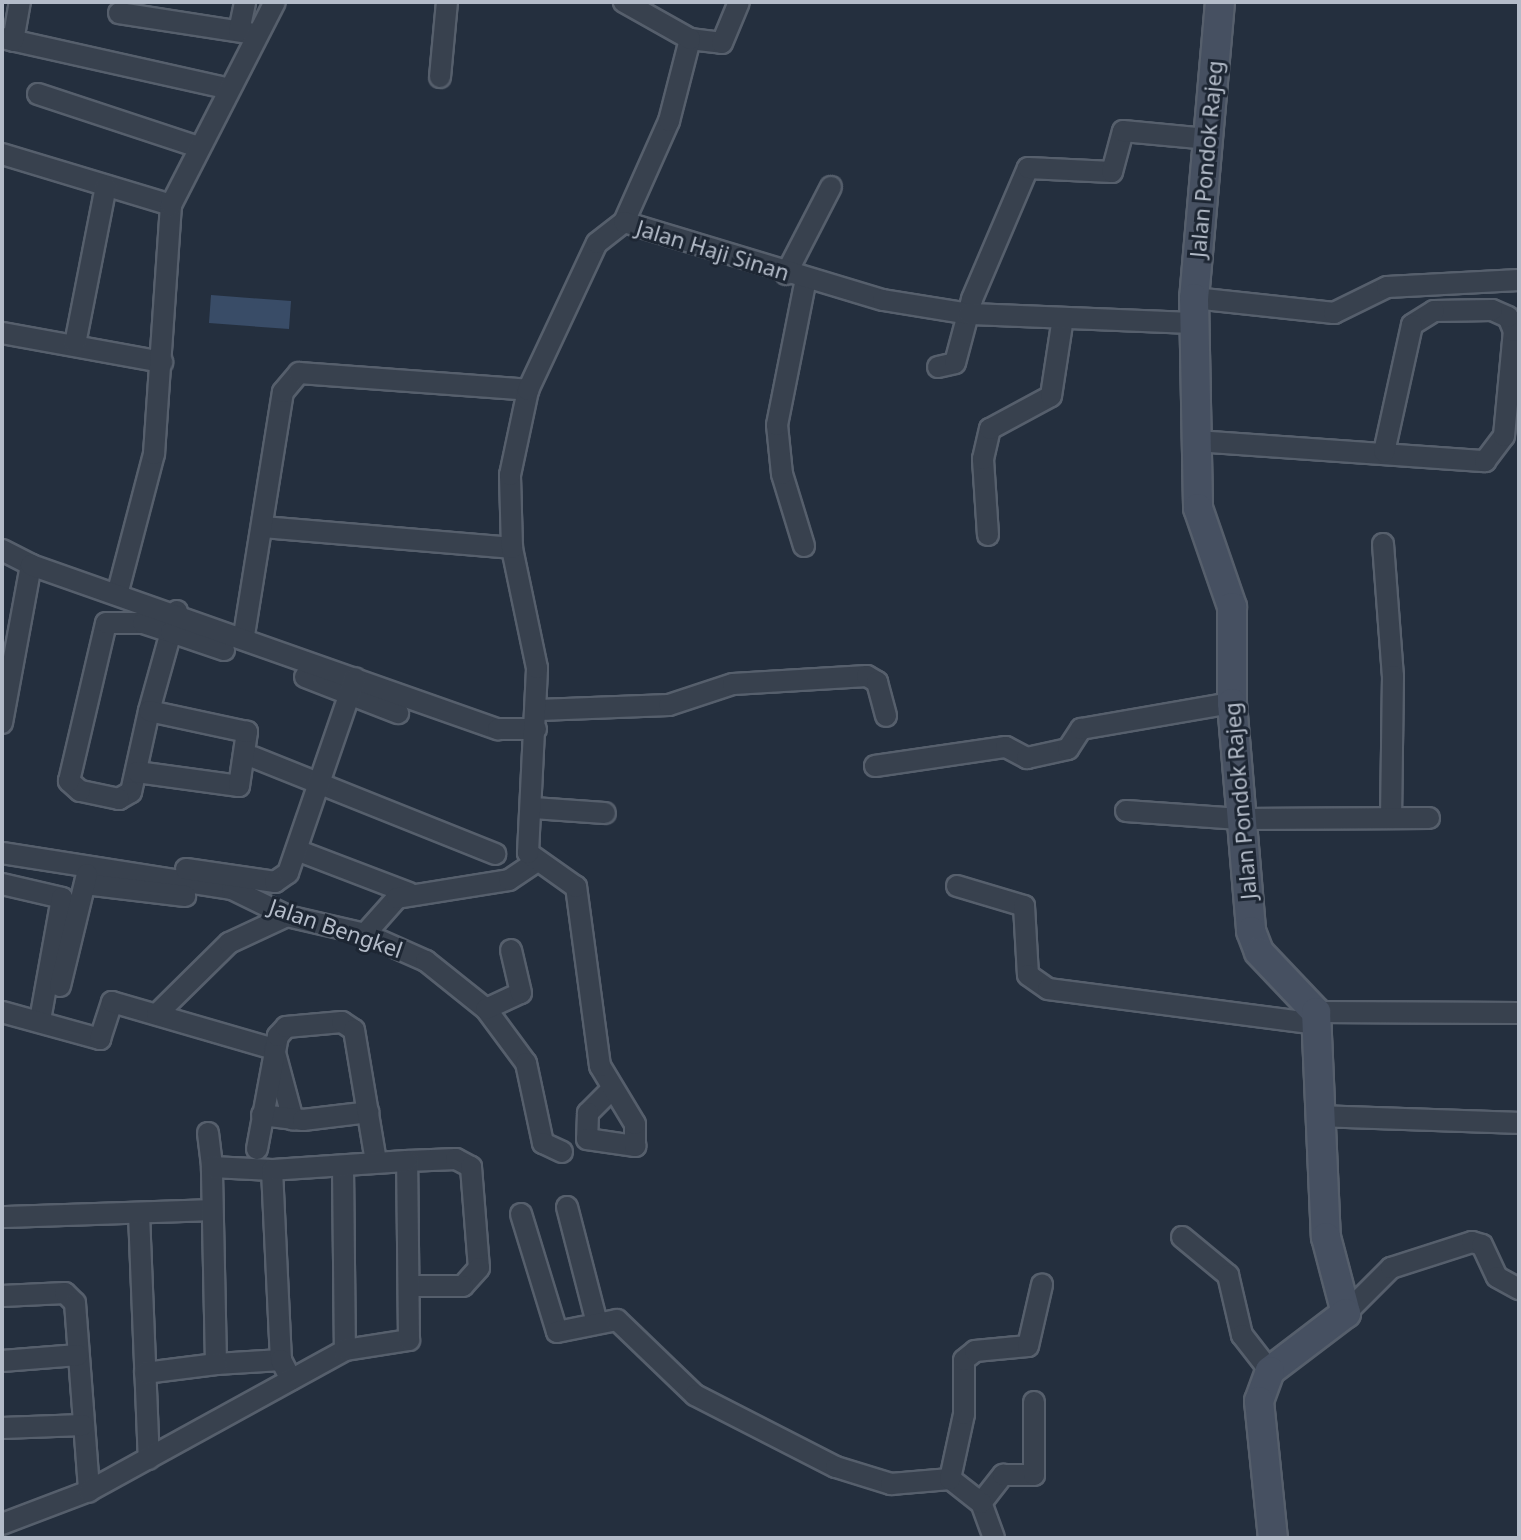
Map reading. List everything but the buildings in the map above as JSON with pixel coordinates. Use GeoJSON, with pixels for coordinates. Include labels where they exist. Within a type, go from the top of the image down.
{"type":"FeatureCollection","features":[{"type":"Feature","properties":{"kind":"main road","name":"Jalan Pondok Rajeg"},"geometry":{"type":"LineString","coordinates":[[1220,2],[1194,310],[1198,508],[1232,607],[1232,703],[1240,819],[1259,952],[1317,1018]]}},
{"type":"Feature","properties":{"kind":"main road"},"geometry":{"type":"LineString","coordinates":[[1273,1538],[1259,1401],[1270,1371],[1346,1313],[1326,1237],[1317,1018]]}},
{"type":"Feature","properties":{"kind":"street"},"geometry":{"type":"LineString","coordinates":[[20,2],[8,39],[225,88]]}},
{"type":"Feature","properties":{"kind":"street"},"geometry":{"type":"LineString","coordinates":[[245,2],[247,33]]}},
{"type":"Feature","properties":{"kind":"street"},"geometry":{"type":"LineString","coordinates":[[118,591],[154,454],[171,205],[247,33],[275,2]]}},
{"type":"Feature","properties":{"kind":"street"},"geometry":{"type":"LineString","coordinates":[[440,77],[447,2]]}},
{"type":"Feature","properties":{"kind":"street"},"geometry":{"type":"LineString","coordinates":[[624,2],[690,39],[722,43],[739,2]]}},
{"type":"Feature","properties":{"kind":"street"},"geometry":{"type":"LineString","coordinates":[[119,13],[156,10],[247,33]]}},
{"type":"Feature","properties":{"kind":"street"},"geometry":{"type":"LineString","coordinates":[[624,222],[669,121],[690,39]]}},
{"type":"Feature","properties":{"kind":"street"},"geometry":{"type":"LineString","coordinates":[[38,94],[195,146]]}},
{"type":"Feature","properties":{"kind":"street"},"geometry":{"type":"LineString","coordinates":[[938,367],[955,363],[969,314],[1028,168],[1112,172],[1123,131],[1207,139]]}},
{"type":"Feature","properties":{"kind":"street"},"geometry":{"type":"LineString","coordinates":[[2,154],[171,205]]}},
{"type":"Feature","properties":{"kind":"street"},"geometry":{"type":"LineString","coordinates":[[75,344],[106,186]]}},
{"type":"Feature","properties":{"kind":"street"},"geometry":{"type":"LineString","coordinates":[[804,546],[782,474],[777,425],[796,277],[831,187]]}},
{"type":"Feature","properties":{"kind":"street","name":"Jalan Haji Sinan"},"geometry":{"type":"LineString","coordinates":[[534,863],[528,853],[537,720],[512,548],[510,475],[528,390],[597,243],[624,222],[796,277],[969,314],[1063,318],[1194,310],[1334,313],[1387,287],[1519,280]]}},
{"type":"Feature","properties":{"kind":"street"},"geometry":{"type":"LineString","coordinates":[[1196,441],[1384,452],[1471,464],[1494,456],[1504,436],[1514,331],[1508,317],[1492,310],[1434,311],[1412,325],[1384,452]]}},
{"type":"Feature","properties":{"kind":"street"},"geometry":{"type":"LineString","coordinates":[[988,535],[983,459],[990,429],[1051,396],[1063,318]]}},
{"type":"Feature","properties":{"kind":"street"},"geometry":{"type":"LineString","coordinates":[[2,333],[162,362]]}},
{"type":"Feature","properties":{"kind":"street"},"geometry":{"type":"LineString","coordinates":[[244,635],[264,527],[283,392],[299,373],[528,390]]}},
{"type":"Feature","properties":{"kind":"street"},"geometry":{"type":"LineString","coordinates":[[264,527],[512,548]]}},
{"type":"Feature","properties":{"kind":"street"},"geometry":{"type":"LineString","coordinates":[[1383,544],[1393,676],[1391,818]]}},
{"type":"Feature","properties":{"kind":"street"},"geometry":{"type":"LineString","coordinates":[[2,550],[31,565],[118,591],[244,635],[353,685],[398,713]]}},
{"type":"Feature","properties":{"kind":"street"},"geometry":{"type":"LineString","coordinates":[[2,723],[31,565]]}},
{"type":"Feature","properties":{"kind":"street"},"geometry":{"type":"LineString","coordinates":[[177,611],[171,632],[149,711],[131,792],[119,799],[69,781],[106,623],[117,619],[171,632],[224,650]]}},
{"type":"Feature","properties":{"kind":"street"},"geometry":{"type":"LineString","coordinates":[[305,677],[353,685],[498,729],[537,720],[669,705],[733,684],[867,676],[877,682],[886,716]]}},
{"type":"Feature","properties":{"kind":"street"},"geometry":{"type":"LineString","coordinates":[[149,866],[275,882],[299,851],[353,685]]}},
{"type":"Feature","properties":{"kind":"street"},"geometry":{"type":"LineString","coordinates":[[875,766],[1006,747],[1027,758],[1068,749],[1081,729],[1232,703]]}},
{"type":"Feature","properties":{"kind":"street"},"geometry":{"type":"LineString","coordinates":[[137,772],[239,786],[247,732],[149,711]]}},
{"type":"Feature","properties":{"kind":"street"},"geometry":{"type":"LineString","coordinates":[[253,757],[495,854]]}},
{"type":"Feature","properties":{"kind":"street"},"geometry":{"type":"LineString","coordinates":[[533,808],[605,813]]}},
{"type":"Feature","properties":{"kind":"street"},"geometry":{"type":"LineString","coordinates":[[1126,811],[1240,819],[1429,818]]}},
{"type":"Feature","properties":{"kind":"street"},"geometry":{"type":"LineString","coordinates":[[299,851],[409,893]]}},
{"type":"Feature","properties":{"kind":"street","name":"Jalan Bengkel"},"geometry":{"type":"LineString","coordinates":[[2,853],[87,877],[232,889],[287,916],[365,934],[426,961],[486,1009],[526,1063],[543,1143],[562,1152]]}},
{"type":"Feature","properties":{"kind":"street"},"geometry":{"type":"LineString","coordinates":[[365,934],[397,898],[509,880],[534,863],[576,887],[609,1092]]}},
{"type":"Feature","properties":{"kind":"street"},"geometry":{"type":"LineString","coordinates":[[60,986],[87,877]]}},
{"type":"Feature","properties":{"kind":"street"},"geometry":{"type":"LineString","coordinates":[[2,884],[62,898],[40,1020]]}},
{"type":"Feature","properties":{"kind":"street"},"geometry":{"type":"LineString","coordinates":[[957,886],[1024,906],[1028,975],[1048,989],[1317,1018],[1519,1013]]}},
{"type":"Feature","properties":{"kind":"street"},"geometry":{"type":"LineString","coordinates":[[157,1014],[229,943],[287,916]]}},
{"type":"Feature","properties":{"kind":"street"},"geometry":{"type":"LineString","coordinates":[[486,1009],[521,993],[511,950]]}},
{"type":"Feature","properties":{"kind":"street"},"geometry":{"type":"LineString","coordinates":[[2,1012],[100,1039],[112,1002],[274,1049]]}},
{"type":"Feature","properties":{"kind":"street"},"geometry":{"type":"LineString","coordinates":[[257,1149],[274,1049],[286,1027],[342,1022],[354,1030],[376,1161]]}},
{"type":"Feature","properties":{"kind":"street"},"geometry":{"type":"LineString","coordinates":[[274,1049],[293,1120]]}},
{"type":"Feature","properties":{"kind":"street"},"geometry":{"type":"LineString","coordinates":[[262,1115],[293,1120],[369,1112]]}},
{"type":"Feature","properties":{"kind":"street"},"geometry":{"type":"LineString","coordinates":[[1319,1116],[1519,1123]]}},
{"type":"Feature","properties":{"kind":"street"},"geometry":{"type":"LineString","coordinates":[[208,1133],[212,1167],[216,1364]]}},
{"type":"Feature","properties":{"kind":"street"},"geometry":{"type":"LineString","coordinates":[[212,1167],[272,1170],[456,1159],[471,1167],[479,1268],[463,1286],[412,1286]]}},
{"type":"Feature","properties":{"kind":"street"},"geometry":{"type":"LineString","coordinates":[[2,1524],[89,1491],[345,1350],[409,1340],[412,1286],[407,1161]]}},
{"type":"Feature","properties":{"kind":"street"},"geometry":{"type":"LineString","coordinates":[[343,1167],[345,1350]]}},
{"type":"Feature","properties":{"kind":"street"},"geometry":{"type":"LineString","coordinates":[[272,1170],[281,1360],[291,1380]]}},
{"type":"Feature","properties":{"kind":"street"},"geometry":{"type":"LineString","coordinates":[[567,1207],[597,1323]]}},
{"type":"Feature","properties":{"kind":"street"},"geometry":{"type":"LineString","coordinates":[[2,1217],[212,1210]]}},
{"type":"Feature","properties":{"kind":"street"},"geometry":{"type":"LineString","coordinates":[[139,1214],[149,1459]]}},
{"type":"Feature","properties":{"kind":"street"},"geometry":{"type":"LineString","coordinates":[[521,1214],[549,1323],[557,1332],[617,1320],[695,1395],[836,1467],[891,1484],[950,1479],[981,1503],[994,1538]]}},
{"type":"Feature","properties":{"kind":"street"},"geometry":{"type":"LineString","coordinates":[[1182,1237],[1228,1275],[1242,1335],[1270,1371]]}},
{"type":"Feature","properties":{"kind":"street"},"geometry":{"type":"LineString","coordinates":[[1346,1313],[1391,1268],[1472,1242],[1482,1245],[1497,1277],[1519,1289]]}},
{"type":"Feature","properties":{"kind":"street"},"geometry":{"type":"LineString","coordinates":[[950,1479],[964,1414],[964,1360],[975,1351],[1028,1346],[1042,1285]]}},
{"type":"Feature","properties":{"kind":"street"},"geometry":{"type":"LineString","coordinates":[[2,1296],[65,1293],[75,1303],[89,1491]]}},
{"type":"Feature","properties":{"kind":"street"},"geometry":{"type":"LineString","coordinates":[[2,1361],[78,1355]]}},
{"type":"Feature","properties":{"kind":"street"},"geometry":{"type":"LineString","coordinates":[[145,1373],[281,1360]]}},
{"type":"Feature","properties":{"kind":"street"},"geometry":{"type":"LineString","coordinates":[[981,1503],[1003,1475],[1034,1475],[1034,1402]]}},
{"type":"Feature","properties":{"kind":"street"},"geometry":{"type":"LineString","coordinates":[[2,1428],[83,1425]]}},
{"type":"Feature","properties":{"kind":"water"},"geometry":{"type":"Polygon","coordinates":[[[211,295],[291,301],[289,329],[209,323],[211,295]]]}}]}
